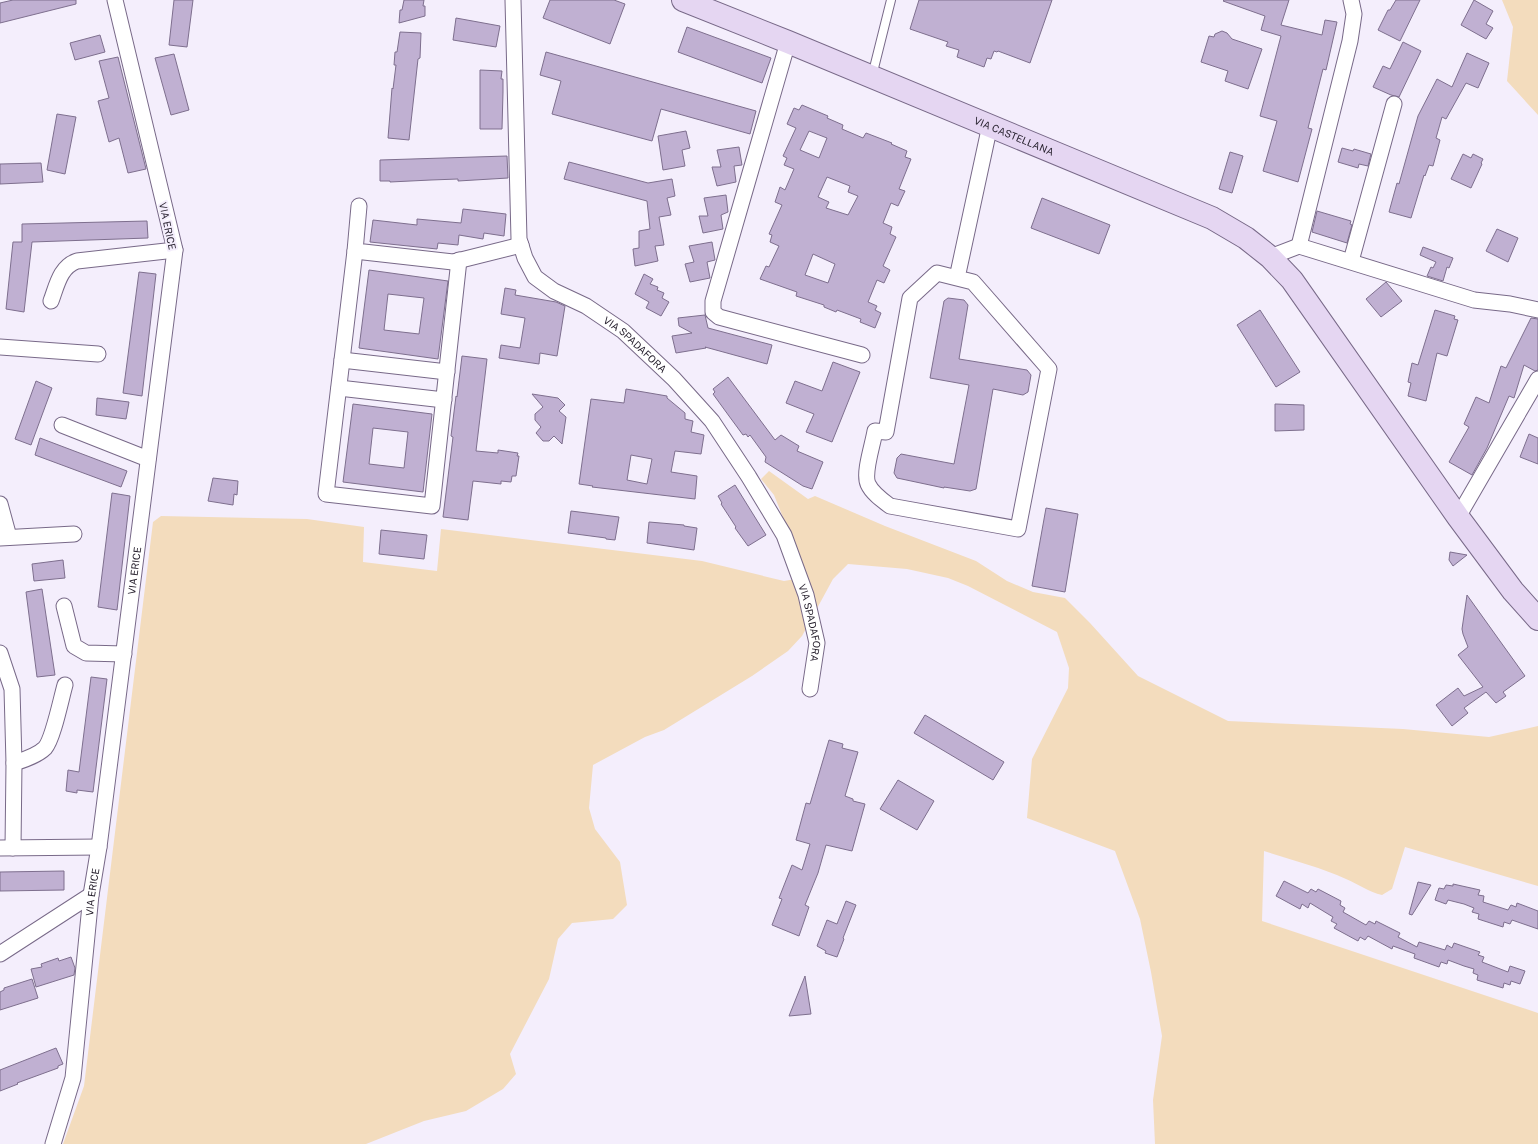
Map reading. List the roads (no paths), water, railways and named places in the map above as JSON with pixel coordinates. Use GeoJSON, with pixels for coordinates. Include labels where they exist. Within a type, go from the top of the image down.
{"type":"FeatureCollection","features":[{"type":"Feature","properties":{"kind":"main road","name":"VIA CASTELLANA"},"geometry":{"type":"LineString","coordinates":[[683,0],[990,125],[1212,218],[1246,238],[1270,257],[1292,280],[1458,517],[1514,591],[1538,619]]}},
{"type":"Feature","properties":{"kind":"street","name":"VIA ERICE"},"geometry":{"type":"LineString","coordinates":[[53,1144],[74,1078],[91,895],[99,847],[175,250],[114,0]]}},
{"type":"Feature","properties":{"kind":"street","name":"VIA SPADAFORA"},"geometry":{"type":"LineString","coordinates":[[514,0],[520,240],[525,258],[535,277],[554,291],[586,306],[623,331],[674,378],[712,421],[749,477],[784,535],[806,595],[817,642],[810,689]]}},
{"type":"Feature","properties":{"kind":"street"},"geometry":{"type":"LineString","coordinates":[[1299,246],[1350,41],[1354,14],[1351,0]]}},
{"type":"Feature","properties":{"kind":"street"},"geometry":{"type":"LineString","coordinates":[[788,42],[713,302],[713,312],[719,317],[862,355]]}},
{"type":"Feature","properties":{"kind":"street"},"geometry":{"type":"LineString","coordinates":[[1351,261],[1394,104]]}},
{"type":"Feature","properties":{"kind":"street"},"geometry":{"type":"LineString","coordinates":[[957,278],[990,125]]}},
{"type":"Feature","properties":{"kind":"street"},"geometry":{"type":"LineString","coordinates":[[360,206],[326,494],[432,506],[459,260]]}},
{"type":"Feature","properties":{"kind":"street"},"geometry":{"type":"LineString","coordinates":[[355,251],[453,262],[521,246]]}},
{"type":"Feature","properties":{"kind":"street"},"geometry":{"type":"LineString","coordinates":[[1270,257],[1299,246],[1474,300],[1510,304],[1538,310]]}},
{"type":"Feature","properties":{"kind":"street"},"geometry":{"type":"LineString","coordinates":[[50,301],[62,270],[69,264],[77,261],[175,250]]}},
{"type":"Feature","properties":{"kind":"street"},"geometry":{"type":"LineString","coordinates":[[937,273],[957,278],[973,282],[1049,369],[1018,529],[890,506],[878,497],[868,484],[866,474],[875,431],[886,432],[910,298],[937,273]]}},
{"type":"Feature","properties":{"kind":"street"},"geometry":{"type":"LineString","coordinates":[[0,347],[98,354]]}},
{"type":"Feature","properties":{"kind":"street"},"geometry":{"type":"LineString","coordinates":[[342,360],[447,372]]}},
{"type":"Feature","properties":{"kind":"street"},"geometry":{"type":"LineString","coordinates":[[1458,517],[1538,378]]}},
{"type":"Feature","properties":{"kind":"street"},"geometry":{"type":"LineString","coordinates":[[339,388],[444,400]]}},
{"type":"Feature","properties":{"kind":"street"},"geometry":{"type":"LineString","coordinates":[[62,425],[148,459]]}},
{"type":"Feature","properties":{"kind":"street"},"geometry":{"type":"LineString","coordinates":[[0,504],[4,538],[74,534]]}},
{"type":"Feature","properties":{"kind":"street"},"geometry":{"type":"LineString","coordinates":[[64,606],[74,646],[86,653],[124,654]]}},
{"type":"Feature","properties":{"kind":"street"},"geometry":{"type":"LineString","coordinates":[[0,652],[12,689],[14,763],[6,848],[99,847]]}},
{"type":"Feature","properties":{"kind":"street"},"geometry":{"type":"LineString","coordinates":[[14,763],[26,759],[45,748],[52,732],[65,685]]}},
{"type":"Feature","properties":{"kind":"street"},"geometry":{"type":"LineString","coordinates":[[0,954],[91,895]]}},
{"type":"Feature","properties":{"kind":"lane"},"geometry":{"type":"LineString","coordinates":[[872,77],[891,0]]}}]}
